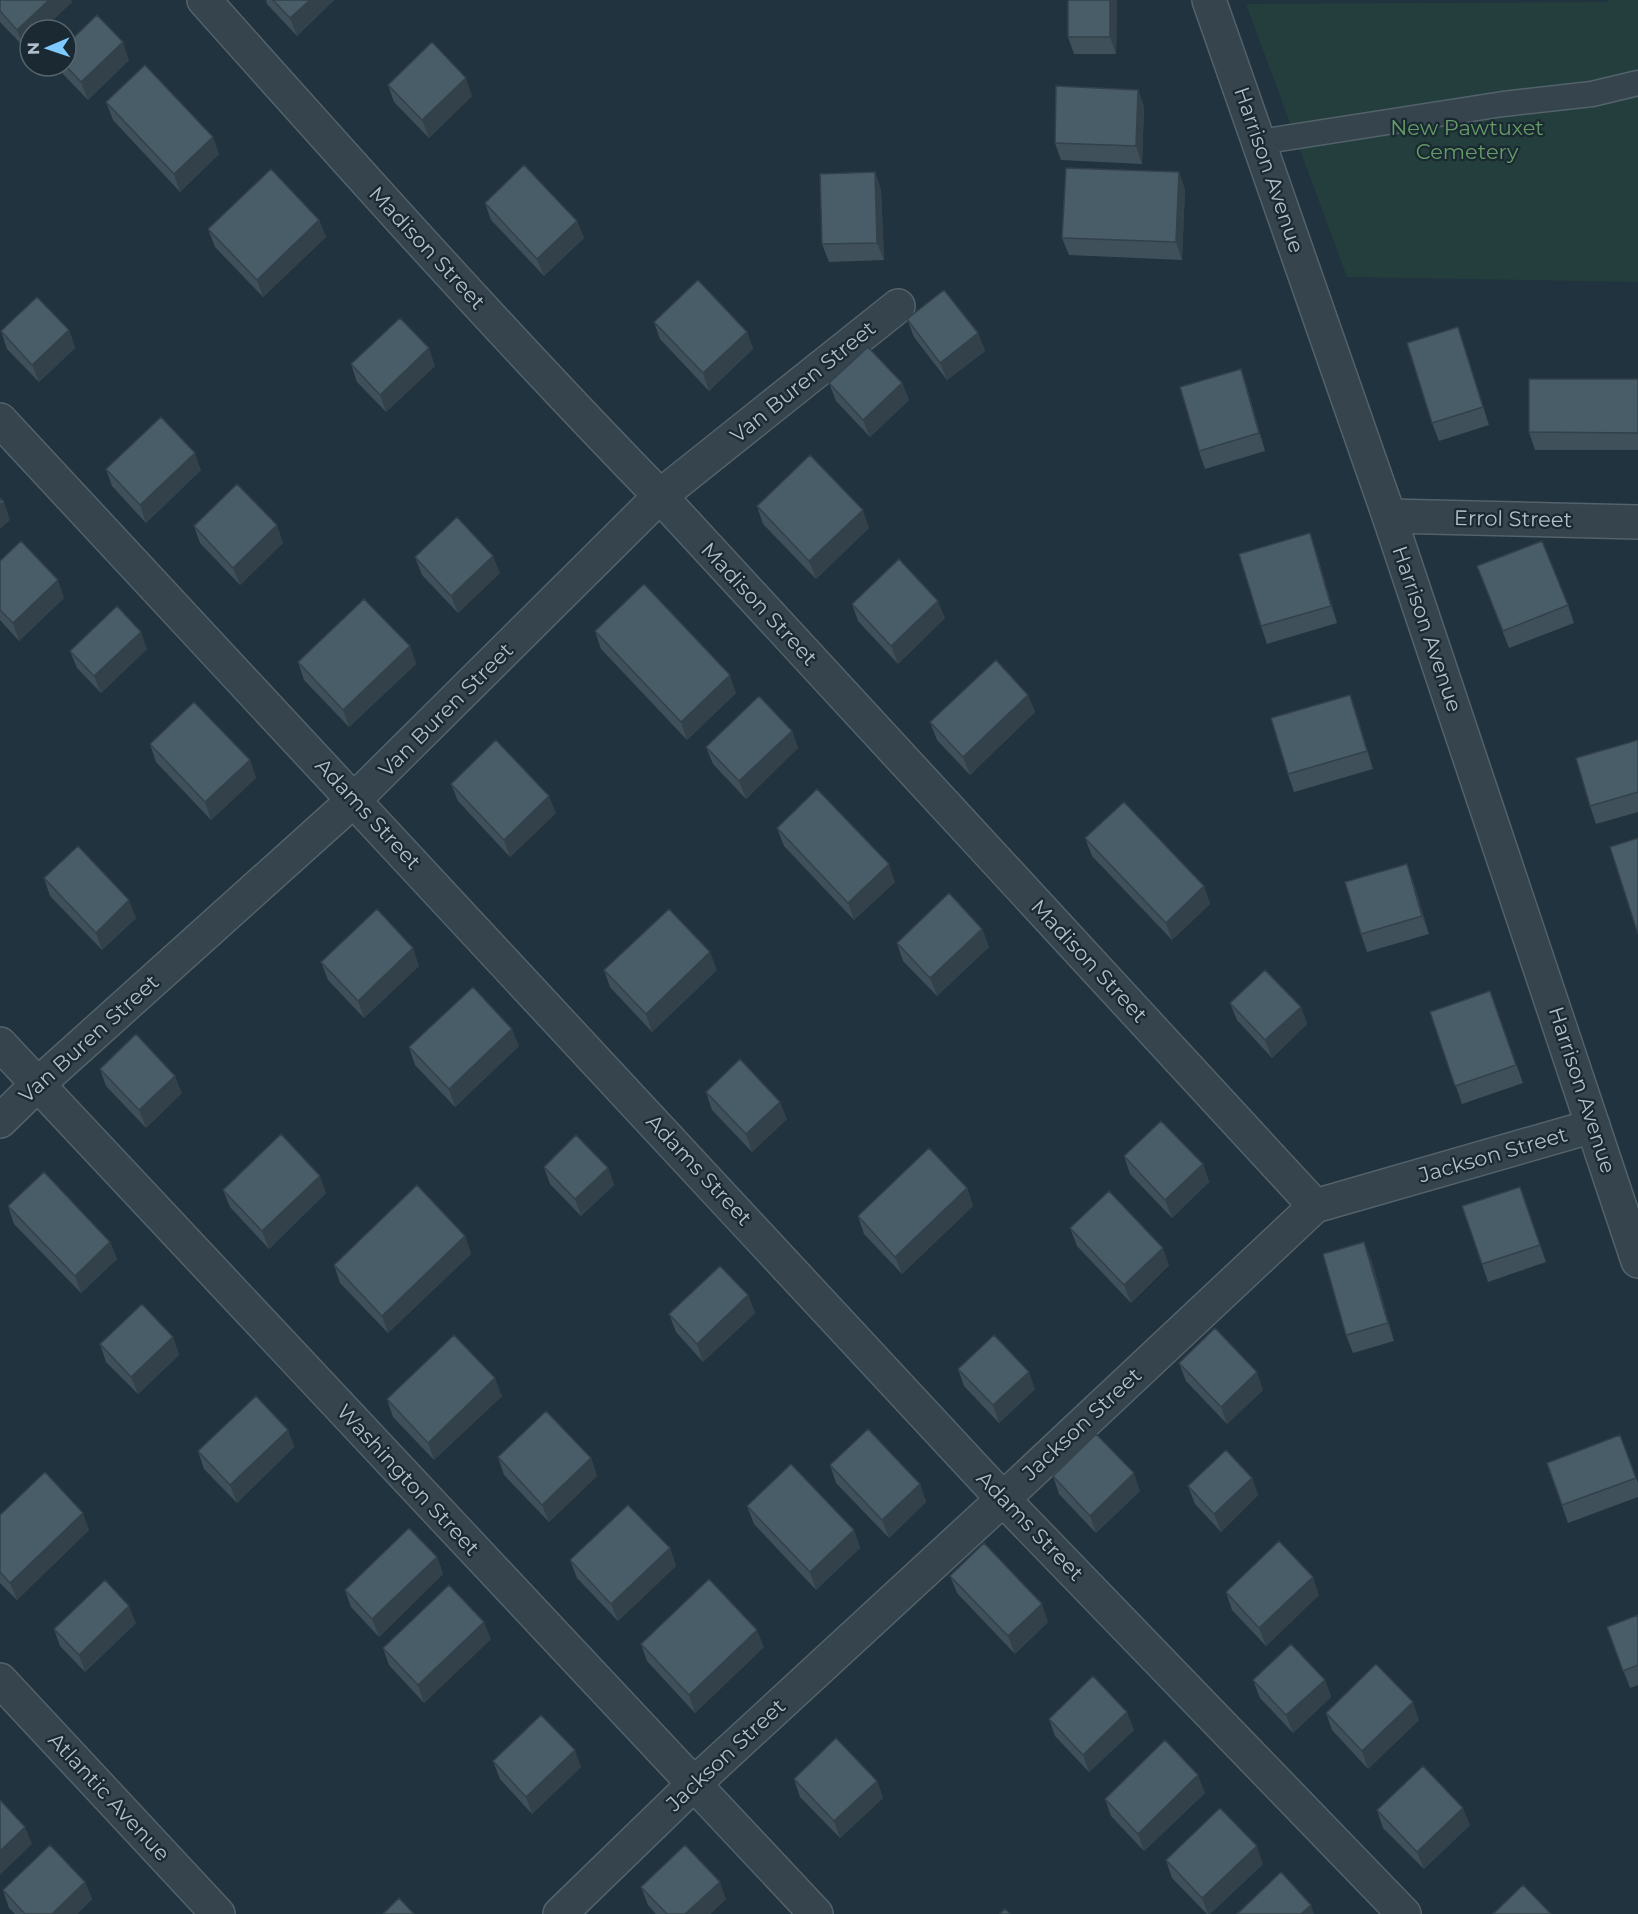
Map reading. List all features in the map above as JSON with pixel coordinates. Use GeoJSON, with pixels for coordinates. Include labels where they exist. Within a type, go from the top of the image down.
{"type":"FeatureCollection","features":[{"type":"Feature","properties":{"kind":"street","name":"Madison Street"},"geometry":{"type":"LineString","coordinates":[[204,0],[394,214],[660,496],[1315,1206]]}},
{"type":"Feature","properties":{"kind":"street","name":"Harrison Avenue"},"geometry":{"type":"LineString","coordinates":[[1209,0],[1389,516],[1638,1261]]}},
{"type":"Feature","properties":{"kind":"street","name":"Van Buren Street"},"geometry":{"type":"LineString","coordinates":[[0,1121],[37,1085],[355,800],[660,496],[898,306]]}},
{"type":"Feature","properties":{"kind":"street","name":"Adams Street"},"geometry":{"type":"LineString","coordinates":[[0,420],[1003,1498],[1404,1914]]}},
{"type":"Feature","properties":{"kind":"street","name":"Errol Street"},"geometry":{"type":"LineString","coordinates":[[1389,516],[1638,522]]}},
{"type":"Feature","properties":{"kind":"street","name":"Washington Street"},"geometry":{"type":"LineString","coordinates":[[0,1044],[816,1914]]}},
{"type":"Feature","properties":{"kind":"street","name":"Jackson Street"},"geometry":{"type":"LineString","coordinates":[[560,1914],[695,1783],[1315,1206],[1593,1126]]}},
{"type":"Feature","properties":{"kind":"street","name":"Atlantic Avenue"},"geometry":{"type":"LineString","coordinates":[[0,1680],[218,1914]]}},
{"type":"Feature","properties":{"kind":"lane"},"geometry":{"type":"LineString","coordinates":[[1260,142],[1503,104],[1592,94],[1638,83]]}},
{"type":"Feature","properties":{"kind":"green space","name":"New Pawtuxet Cemetery"},"geometry":{"type":"Polygon","coordinates":[[[1608,0],[1638,0],[1638,282],[1347,277],[1246,4],[1607,2],[1608,0]]]}},
{"type":"Feature","properties":{"kind":"building"},"geometry":{"type":"Polygon","coordinates":[[[0,0],[49,0],[30,18],[18,18],[17,30],[0,11],[0,0]]]}},
{"type":"Feature","properties":{"kind":"building"},"geometry":{"type":"Polygon","coordinates":[[[273,0],[310,0],[290,18],[273,0]]]}},
{"type":"Feature","properties":{"kind":"building"},"geometry":{"type":"Polygon","coordinates":[[[1068,0],[1110,0],[1110,37],[1068,37],[1068,0]]]}},
{"type":"Feature","properties":{"kind":"building"},"geometry":{"type":"Polygon","coordinates":[[[97,15],[123,42],[81,82],[77,78],[78,33],[97,15]]]}},
{"type":"Feature","properties":{"kind":"building"},"geometry":{"type":"Polygon","coordinates":[[[432,42],[466,78],[422,120],[388,85],[432,42]]]}},
{"type":"Feature","properties":{"kind":"building"},"geometry":{"type":"Polygon","coordinates":[[[145,65],[213,137],[174,174],[106,102],[145,65]]]}},
{"type":"Feature","properties":{"kind":"building"},"geometry":{"type":"Polygon","coordinates":[[[1056,86],[1138,90],[1136,146],[1055,143],[1056,86]]]}},
{"type":"Feature","properties":{"kind":"building"},"geometry":{"type":"Polygon","coordinates":[[[524,165],[577,221],[537,259],[485,203],[524,165]]]}},
{"type":"Feature","properties":{"kind":"building"},"geometry":{"type":"Polygon","coordinates":[[[1066,168],[1179,172],[1176,242],[1062,238],[1066,168]]]}},
{"type":"Feature","properties":{"kind":"building"},"geometry":{"type":"Polygon","coordinates":[[[271,169],[319,220],[257,280],[208,229],[271,169]]]}},
{"type":"Feature","properties":{"kind":"building"},"geometry":{"type":"Polygon","coordinates":[[[875,172],[877,243],[822,244],[820,174],[875,172]]]}},
{"type":"Feature","properties":{"kind":"building"},"geometry":{"type":"Polygon","coordinates":[[[698,280],[747,332],[703,373],[654,322],[698,280]]]}},
{"type":"Feature","properties":{"kind":"building"},"geometry":{"type":"Polygon","coordinates":[[[944,290],[978,333],[940,363],[907,319],[944,290]]]}},
{"type":"Feature","properties":{"kind":"building"},"geometry":{"type":"Polygon","coordinates":[[[37,297],[69,330],[32,365],[1,331],[37,297]]]}},
{"type":"Feature","properties":{"kind":"building"},"geometry":{"type":"Polygon","coordinates":[[[400,318],[429,348],[380,395],[351,364],[400,318]]]}},
{"type":"Feature","properties":{"kind":"building"},"geometry":{"type":"Polygon","coordinates":[[[1458,327],[1483,407],[1432,423],[1407,343],[1458,327]]]}},
{"type":"Feature","properties":{"kind":"building"},"geometry":{"type":"Polygon","coordinates":[[[868,347],[902,383],[863,420],[829,383],[868,347]]]}},
{"type":"Feature","properties":{"kind":"building"},"geometry":{"type":"Polygon","coordinates":[[[1241,369],[1259,433],[1199,451],[1180,387],[1241,369]]]}},
{"type":"Feature","properties":{"kind":"building"},"geometry":{"type":"Polygon","coordinates":[[[1529,379],[1638,379],[1638,433],[1529,432],[1529,379]]]}},
{"type":"Feature","properties":{"kind":"building"},"geometry":{"type":"Polygon","coordinates":[[[161,417],[195,453],[140,505],[106,469],[161,417]]]}},
{"type":"Feature","properties":{"kind":"building"},"geometry":{"type":"Polygon","coordinates":[[[810,455],[863,510],[809,561],[757,506],[810,455]]]}},
{"type":"Feature","properties":{"kind":"building"},"geometry":{"type":"Polygon","coordinates":[[[237,484],[277,525],[233,568],[194,526],[237,484]]]}},
{"type":"Feature","properties":{"kind":"building"},"geometry":{"type":"Polygon","coordinates":[[[457,517],[493,556],[451,596],[415,557],[457,517]]]}},
{"type":"Feature","properties":{"kind":"building"},"geometry":{"type":"Polygon","coordinates":[[[1310,533],[1331,606],[1261,626],[1239,554],[1310,533]]]}},
{"type":"Feature","properties":{"kind":"building"},"geometry":{"type":"Polygon","coordinates":[[[21,541],[58,580],[13,623],[0,610],[0,561],[21,541]]]}},
{"type":"Feature","properties":{"kind":"building"},"geometry":{"type":"Polygon","coordinates":[[[1542,541],[1568,605],[1503,631],[1477,566],[1542,541]]]}},
{"type":"Feature","properties":{"kind":"building"},"geometry":{"type":"Polygon","coordinates":[[[899,559],[938,601],[891,646],[852,604],[899,559]]]}},
{"type":"Feature","properties":{"kind":"building"},"geometry":{"type":"Polygon","coordinates":[[[644,584],[730,675],[681,722],[595,631],[644,584]]]}},
{"type":"Feature","properties":{"kind":"building"},"geometry":{"type":"Polygon","coordinates":[[[364,599],[410,646],[343,710],[298,662],[364,599]]]}},
{"type":"Feature","properties":{"kind":"building"},"geometry":{"type":"Polygon","coordinates":[[[117,606],[141,632],[94,676],[70,651],[117,606]]]}},
{"type":"Feature","properties":{"kind":"building"},"geometry":{"type":"Polygon","coordinates":[[[996,660],[1028,695],[963,757],[930,722],[996,660]]]}},
{"type":"Feature","properties":{"kind":"building"},"geometry":{"type":"Polygon","coordinates":[[[1350,695],[1367,751],[1288,774],[1271,718],[1350,695]]]}},
{"type":"Feature","properties":{"kind":"building"},"geometry":{"type":"Polygon","coordinates":[[[759,696],[792,731],[739,781],[706,747],[759,696]]]}},
{"type":"Feature","properties":{"kind":"building"},"geometry":{"type":"Polygon","coordinates":[[[194,702],[250,760],[205,802],[150,744],[194,702]]]}},
{"type":"Feature","properties":{"kind":"building"},"geometry":{"type":"Polygon","coordinates":[[[496,740],[549,796],[504,840],[451,784],[496,740]]]}},
{"type":"Feature","properties":{"kind":"building"},"geometry":{"type":"Polygon","coordinates":[[[1638,740],[1638,792],[1590,806],[1576,758],[1638,740]]]}},
{"type":"Feature","properties":{"kind":"building"},"geometry":{"type":"Polygon","coordinates":[[[817,789],[889,864],[848,903],[777,828],[817,789]]]}},
{"type":"Feature","properties":{"kind":"building"},"geometry":{"type":"Polygon","coordinates":[[[1124,802],[1204,886],[1166,923],[1085,838],[1124,802]]]}},
{"type":"Feature","properties":{"kind":"building"},"geometry":{"type":"Polygon","coordinates":[[[1638,838],[1638,934],[1610,847],[1638,838]]]}},
{"type":"Feature","properties":{"kind":"building"},"geometry":{"type":"Polygon","coordinates":[[[78,846],[129,900],[96,933],[44,878],[78,846]]]}},
{"type":"Feature","properties":{"kind":"building"},"geometry":{"type":"Polygon","coordinates":[[[1407,864],[1422,916],[1361,934],[1345,882],[1407,864]]]}},
{"type":"Feature","properties":{"kind":"building"},"geometry":{"type":"Polygon","coordinates":[[[949,893],[982,929],[930,978],[897,943],[949,893]]]}},
{"type":"Feature","properties":{"kind":"building"},"geometry":{"type":"Polygon","coordinates":[[[377,909],[413,948],[358,1001],[321,962],[377,909]]]}},
{"type":"Feature","properties":{"kind":"building"},"geometry":{"type":"Polygon","coordinates":[[[669,909],[710,952],[646,1014],[604,970],[669,909]]]}},
{"type":"Feature","properties":{"kind":"building"},"geometry":{"type":"Polygon","coordinates":[[[1265,970],[1301,1007],[1265,1040],[1230,1003],[1265,970]]]}},
{"type":"Feature","properties":{"kind":"building"},"geometry":{"type":"Polygon","coordinates":[[[473,987],[512,1029],[449,1089],[409,1047],[473,987]]]}},
{"type":"Feature","properties":{"kind":"building"},"geometry":{"type":"Polygon","coordinates":[[[1490,991],[1516,1065],[1455,1086],[1430,1012],[1490,991]]]}},
{"type":"Feature","properties":{"kind":"building"},"geometry":{"type":"Polygon","coordinates":[[[136,1034],[175,1076],[139,1110],[100,1069],[136,1034]]]}},
{"type":"Feature","properties":{"kind":"building"},"geometry":{"type":"Polygon","coordinates":[[[740,1059],[780,1102],[746,1134],[706,1092],[740,1059]]]}},
{"type":"Feature","properties":{"kind":"building"},"geometry":{"type":"Polygon","coordinates":[[[1161,1121],[1203,1164],[1165,1200],[1124,1156],[1161,1121]]]}},
{"type":"Feature","properties":{"kind":"building"},"geometry":{"type":"Polygon","coordinates":[[[281,1134],[320,1176],[262,1231],[223,1190],[281,1134]]]}},
{"type":"Feature","properties":{"kind":"building"},"geometry":{"type":"Polygon","coordinates":[[[576,1135],[608,1168],[575,1199],[544,1167],[576,1135]]]}},
{"type":"Feature","properties":{"kind":"building"},"geometry":{"type":"Polygon","coordinates":[[[929,1148],[967,1188],[895,1257],[858,1216],[929,1148]]]}},
{"type":"Feature","properties":{"kind":"building"},"geometry":{"type":"Polygon","coordinates":[[[44,1172],[110,1242],[75,1276],[8,1206],[44,1172]]]}},
{"type":"Feature","properties":{"kind":"building"},"geometry":{"type":"Polygon","coordinates":[[[417,1185],[465,1236],[382,1316],[334,1265],[417,1185]]]}},
{"type":"Feature","properties":{"kind":"building"},"geometry":{"type":"Polygon","coordinates":[[[1520,1187],[1540,1245],[1482,1264],[1462,1206],[1520,1187]]]}},
{"type":"Feature","properties":{"kind":"building"},"geometry":{"type":"Polygon","coordinates":[[[1109,1191],[1163,1248],[1124,1285],[1070,1228],[1109,1191]]]}},
{"type":"Feature","properties":{"kind":"building"},"geometry":{"type":"Polygon","coordinates":[[[1364,1242],[1388,1323],[1346,1335],[1323,1254],[1364,1242]]]}},
{"type":"Feature","properties":{"kind":"building"},"geometry":{"type":"Polygon","coordinates":[[[720,1266],[748,1295],[697,1344],[669,1314],[720,1266]]]}},
{"type":"Feature","properties":{"kind":"building"},"geometry":{"type":"Polygon","coordinates":[[[142,1304],[173,1337],[131,1377],[100,1344],[142,1304]]]}},
{"type":"Feature","properties":{"kind":"building"},"geometry":{"type":"Polygon","coordinates":[[[1215,1328],[1257,1372],[1221,1407],[1179,1363],[1215,1328]]]}},
{"type":"Feature","properties":{"kind":"building"},"geometry":{"type":"Polygon","coordinates":[[[454,1335],[495,1378],[428,1443],[387,1399],[454,1335]]]}},
{"type":"Feature","properties":{"kind":"building"},"geometry":{"type":"Polygon","coordinates":[[[994,1335],[1029,1372],[993,1405],[958,1369],[994,1335]]]}},
{"type":"Feature","properties":{"kind":"building"},"geometry":{"type":"Polygon","coordinates":[[[256,1396],[288,1430],[230,1485],[198,1451],[256,1396]]]}},
{"type":"Feature","properties":{"kind":"building"},"geometry":{"type":"Polygon","coordinates":[[[546,1411],[591,1458],[542,1505],[498,1457],[546,1411]]]}},
{"type":"Feature","properties":{"kind":"building"},"geometry":{"type":"Polygon","coordinates":[[[868,1429],[920,1484],[882,1520],[830,1465],[868,1429]]]}},
{"type":"Feature","properties":{"kind":"building"},"geometry":{"type":"Polygon","coordinates":[[[1096,1434],[1134,1473],[1090,1516],[1053,1476],[1096,1434]]]}},
{"type":"Feature","properties":{"kind":"building"},"geometry":{"type":"Polygon","coordinates":[[[1620,1435],[1636,1478],[1562,1505],[1547,1463],[1620,1435]]]}},
{"type":"Feature","properties":{"kind":"building"},"geometry":{"type":"Polygon","coordinates":[[[1226,1450],[1252,1478],[1214,1514],[1188,1486],[1226,1450]]]}},
{"type":"Feature","properties":{"kind":"building"},"geometry":{"type":"Polygon","coordinates":[[[791,1464],[854,1530],[810,1572],[747,1506],[791,1464]]]}},
{"type":"Feature","properties":{"kind":"building"},"geometry":{"type":"Polygon","coordinates":[[[45,1472],[83,1513],[10,1583],[0,1572],[0,1515],[45,1472]]]}},
{"type":"Feature","properties":{"kind":"building"},"geometry":{"type":"Polygon","coordinates":[[[628,1505],[670,1548],[611,1604],[570,1560],[628,1505]]]}},
{"type":"Feature","properties":{"kind":"building"},"geometry":{"type":"Polygon","coordinates":[[[409,1528],[437,1557],[372,1619],[345,1590],[409,1528]]]}},
{"type":"Feature","properties":{"kind":"building"},"geometry":{"type":"Polygon","coordinates":[[[1279,1541],[1313,1577],[1259,1628],[1226,1592],[1279,1541]]]}},
{"type":"Feature","properties":{"kind":"building"},"geometry":{"type":"Polygon","coordinates":[[[984,1543],[1042,1604],[1008,1636],[950,1576],[984,1543]]]}},
{"type":"Feature","properties":{"kind":"building"},"geometry":{"type":"Polygon","coordinates":[[[709,1579],[757,1630],[689,1695],[641,1644],[709,1579]]]}},
{"type":"Feature","properties":{"kind":"building"},"geometry":{"type":"Polygon","coordinates":[[[105,1580],[129,1606],[79,1655],[54,1629],[105,1580]]]}},
{"type":"Feature","properties":{"kind":"building"},"geometry":{"type":"Polygon","coordinates":[[[449,1585],[484,1622],[418,1685],[383,1648],[449,1585]]]}},
{"type":"Feature","properties":{"kind":"building"},"geometry":{"type":"Polygon","coordinates":[[[1638,1615],[1638,1665],[1623,1671],[1607,1627],[1638,1615]]]}},
{"type":"Feature","properties":{"kind":"building"},"geometry":{"type":"Polygon","coordinates":[[[1291,1644],[1325,1680],[1286,1715],[1253,1680],[1291,1644]]]}},
{"type":"Feature","properties":{"kind":"building"},"geometry":{"type":"Polygon","coordinates":[[[1376,1664],[1413,1702],[1362,1751],[1326,1713],[1376,1664]]]}},
{"type":"Feature","properties":{"kind":"building"},"geometry":{"type":"Polygon","coordinates":[[[1093,1676],[1127,1712],[1083,1755],[1049,1719],[1093,1676]]]}},
{"type":"Feature","properties":{"kind":"building"},"geometry":{"type":"Polygon","coordinates":[[[541,1715],[575,1750],[526,1797],[493,1761],[541,1715]]]}},
{"type":"Feature","properties":{"kind":"building"},"geometry":{"type":"Polygon","coordinates":[[[836,1738],[877,1781],[834,1821],[794,1779],[836,1738]]]}},
{"type":"Feature","properties":{"kind":"building"},"geometry":{"type":"Polygon","coordinates":[[[1165,1740],[1198,1775],[1138,1834],[1105,1799],[1165,1740]]]}},
{"type":"Feature","properties":{"kind":"building"},"geometry":{"type":"Polygon","coordinates":[[[1423,1766],[1463,1808],[1417,1852],[1377,1810],[1423,1766]]]}},
{"type":"Feature","properties":{"kind":"building"},"geometry":{"type":"Polygon","coordinates":[[[0,1800],[25,1827],[0,1851],[0,1800]]]}},
{"type":"Feature","properties":{"kind":"building"},"geometry":{"type":"Polygon","coordinates":[[[1220,1808],[1257,1846],[1202,1898],[1166,1860],[1220,1808]]]}},
{"type":"Feature","properties":{"kind":"building"},"geometry":{"type":"Polygon","coordinates":[[[50,1845],[85,1882],[52,1914],[25,1914],[3,1890],[50,1845]]]}},
{"type":"Feature","properties":{"kind":"building"},"geometry":{"type":"Polygon","coordinates":[[[685,1845],[720,1882],[685,1914],[667,1914],[641,1887],[685,1845]]]}},
{"type":"Feature","properties":{"kind":"building"},"geometry":{"type":"Polygon","coordinates":[[[1281,1872],[1311,1905],[1301,1914],[1237,1914],[1281,1872]]]}},
{"type":"Feature","properties":{"kind":"building"},"geometry":{"type":"Polygon","coordinates":[[[1523,1885],[1551,1914],[1493,1914],[1523,1885]]]}},
{"type":"Feature","properties":{"kind":"building"},"geometry":{"type":"Polygon","coordinates":[[[399,1898],[414,1914],[383,1914],[399,1898]]]}},
{"type":"Feature","properties":{"kind":"building"},"geometry":{"type":"Polygon","coordinates":[[[1005,1909],[1010,1914],[1000,1914],[1005,1909]]]}}]}
